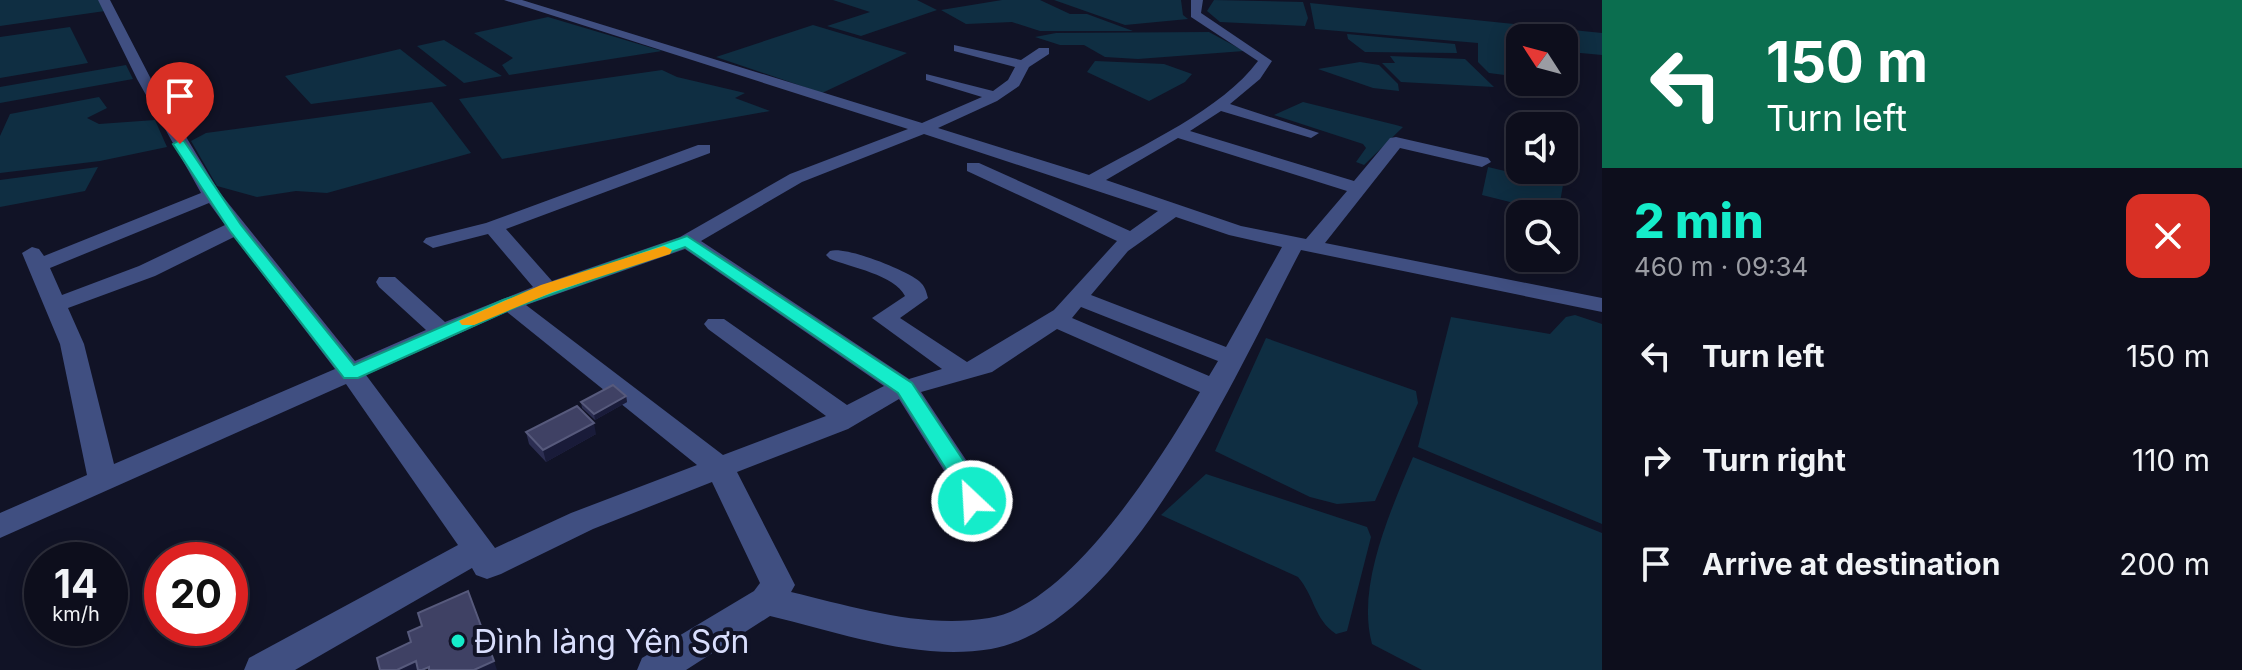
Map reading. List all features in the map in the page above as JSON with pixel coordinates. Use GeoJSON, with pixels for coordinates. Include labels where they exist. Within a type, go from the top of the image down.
{"type":"FeatureCollection","features":[{"type":"Feature","properties":{"kind":"street"},"geometry":{"type":"LineString","coordinates":[[104,0],[144,79],[212,195],[351,373],[485,560]]}},
{"type":"Feature","properties":{"kind":"street"},"geometry":{"type":"LineString","coordinates":[[510,0],[1091,181],[1171,211],[1302,246],[1602,305]]}},
{"type":"Feature","properties":{"kind":"street"},"geometry":{"type":"LineString","coordinates":[[1091,181],[1217,105],[1250,82],[1265,61],[1195,14],[1197,0]]}},
{"type":"Feature","properties":{"kind":"street"},"geometry":{"type":"LineString","coordinates":[[534,8],[558,3]]}},
{"type":"Feature","properties":{"kind":"street"},"geometry":{"type":"LineString","coordinates":[[959,48],[1023,65]]}},
{"type":"Feature","properties":{"kind":"street"},"geometry":{"type":"LineString","coordinates":[[0,526],[509,303],[687,241],[796,178],[923,129],[995,96],[1014,83],[1023,65],[1044,51]]}},
{"type":"Feature","properties":{"kind":"street"},"geometry":{"type":"LineString","coordinates":[[931,77],[995,96]]}},
{"type":"Feature","properties":{"kind":"street"},"geometry":{"type":"LineString","coordinates":[[1217,105],[1311,133]]}},
{"type":"Feature","properties":{"kind":"street"},"geometry":{"type":"LineString","coordinates":[[1175,132],[1357,188]]}},
{"type":"Feature","properties":{"kind":"street"},"geometry":{"type":"LineString","coordinates":[[766,601],[919,633],[959,636],[996,633],[1036,616],[1070,592],[1105,557],[1217,389],[1302,246],[1398,142],[1482,162]]}},
{"type":"Feature","properties":{"kind":"street"},"geometry":{"type":"LineString","coordinates":[[433,242],[493,227],[704,149]]}},
{"type":"Feature","properties":{"kind":"street"},"geometry":{"type":"LineString","coordinates":[[973,167],[1132,240]]}},
{"type":"Feature","properties":{"kind":"street"},"geometry":{"type":"LineString","coordinates":[[103,480],[72,344],[35,260],[212,195]]}},
{"type":"Feature","properties":{"kind":"street"},"geometry":{"type":"LineString","coordinates":[[262,670],[485,560],[846,418],[905,388],[983,366],[1055,319],[1132,240],[1171,211]]}},
{"type":"Feature","properties":{"kind":"street"},"geometry":{"type":"LineString","coordinates":[[493,227],[547,289]]}},
{"type":"Feature","properties":{"kind":"street"},"geometry":{"type":"LineString","coordinates":[[55,305],[147,271],[236,228]]}},
{"type":"Feature","properties":{"kind":"street"},"geometry":{"type":"LineString","coordinates":[[687,241],[905,388],[967,484],[976,518]]}},
{"type":"Feature","properties":{"kind":"street"},"geometry":{"type":"LineString","coordinates":[[837,255],[900,278],[914,288],[917,298],[884,318],[962,371]]}},
{"type":"Feature","properties":{"kind":"street"},"geometry":{"type":"LineString","coordinates":[[387,282],[442,332]]}},
{"type":"Feature","properties":{"kind":"street"},"geometry":{"type":"LineString","coordinates":[[1078,298],[1233,358]]}},
{"type":"Feature","properties":{"kind":"street"},"geometry":{"type":"LineString","coordinates":[[509,303],[720,468],[778,585],[766,601],[655,670]]}},
{"type":"Feature","properties":{"kind":"street"},"geometry":{"type":"LineString","coordinates":[[1055,319],[1217,389]]}},
{"type":"Feature","properties":{"kind":"street"},"geometry":{"type":"LineString","coordinates":[[716,324],[846,418]]}},
{"type":"Feature","properties":{"kind":"water"},"geometry":{"type":"Polygon","coordinates":[[[0,0],[100,0],[105,11],[0,26],[0,0]]]}},
{"type":"Feature","properties":{"kind":"water"},"geometry":{"type":"Polygon","coordinates":[[[833,0],[917,0],[937,10],[861,36],[827,26],[870,12],[833,0]]]}},
{"type":"Feature","properties":{"kind":"water"},"geometry":{"type":"Polygon","coordinates":[[[1002,0],[1040,0],[1070,14],[1087,14],[1133,31],[1040,31],[1012,22],[966,24],[941,10],[1002,0]]]}},
{"type":"Feature","properties":{"kind":"water"},"geometry":{"type":"Polygon","coordinates":[[[1054,0],[1181,0],[1183,15],[1188,19],[1125,25],[1054,0]]]}},
{"type":"Feature","properties":{"kind":"water"},"geometry":{"type":"Polygon","coordinates":[[[1214,0],[1303,2],[1308,18],[1305,26],[1220,22],[1207,11],[1214,0]]]}},
{"type":"Feature","properties":{"kind":"water"},"geometry":{"type":"Polygon","coordinates":[[[1310,3],[1514,24],[1506,24],[1506,75],[1489,73],[1478,62],[1478,43],[1315,29],[1310,3]]]}},
{"type":"Feature","properties":{"kind":"water"},"geometry":{"type":"Polygon","coordinates":[[[548,17],[662,51],[509,75],[502,65],[513,58],[474,33],[548,17]]]}},
{"type":"Feature","properties":{"kind":"water"},"geometry":{"type":"Polygon","coordinates":[[[813,25],[907,53],[822,93],[716,57],[813,25]]]}},
{"type":"Feature","properties":{"kind":"water"},"geometry":{"type":"Polygon","coordinates":[[[70,27],[88,63],[0,78],[0,37],[70,27]]]}},
{"type":"Feature","properties":{"kind":"water"},"geometry":{"type":"Polygon","coordinates":[[[1578,31],[1602,33],[1602,55],[1578,53],[1578,31]]]}},
{"type":"Feature","properties":{"kind":"water"},"geometry":{"type":"Polygon","coordinates":[[[1209,32],[1244,51],[1138,59],[1105,57],[1084,45],[1060,45],[1035,37],[1056,33],[1209,32]]]}},
{"type":"Feature","properties":{"kind":"water"},"geometry":{"type":"Polygon","coordinates":[[[1347,34],[1455,44],[1457,53],[1365,52],[1348,39],[1347,34]]]}},
{"type":"Feature","properties":{"kind":"water"},"geometry":{"type":"Polygon","coordinates":[[[444,40],[502,76],[464,83],[417,46],[444,40]]]}},
{"type":"Feature","properties":{"kind":"water"},"geometry":{"type":"Polygon","coordinates":[[[400,49],[447,86],[311,104],[285,76],[400,49]]]}},
{"type":"Feature","properties":{"kind":"water"},"geometry":{"type":"Polygon","coordinates":[[[1390,56],[1465,59],[1494,87],[1401,82],[1382,63],[1395,63],[1390,56]]]}},
{"type":"Feature","properties":{"kind":"water"},"geometry":{"type":"Polygon","coordinates":[[[1095,61],[1164,64],[1192,74],[1185,82],[1149,101],[1087,72],[1095,61]]]}},
{"type":"Feature","properties":{"kind":"water"},"geometry":{"type":"Polygon","coordinates":[[[1360,62],[1379,65],[1398,84],[1399,91],[1373,88],[1318,69],[1360,62]]]}},
{"type":"Feature","properties":{"kind":"water"},"geometry":{"type":"Polygon","coordinates":[[[126,65],[133,79],[0,103],[0,87],[126,65]]]}},
{"type":"Feature","properties":{"kind":"water"},"geometry":{"type":"Polygon","coordinates":[[[662,70],[677,77],[745,93],[735,98],[770,111],[502,159],[459,99],[662,70]]]}},
{"type":"Feature","properties":{"kind":"water"},"geometry":{"type":"Polygon","coordinates":[[[99,97],[107,108],[87,118],[99,124],[155,120],[167,147],[100,161],[0,173],[0,136],[10,114],[99,97]]]}},
{"type":"Feature","properties":{"kind":"water"},"geometry":{"type":"Polygon","coordinates":[[[432,102],[471,153],[327,193],[296,191],[257,197],[217,186],[191,141],[206,133],[432,102]]]}},
{"type":"Feature","properties":{"kind":"water"},"geometry":{"type":"Polygon","coordinates":[[[1303,102],[1403,127],[1364,165],[1356,162],[1366,148],[1363,144],[1274,115],[1303,102]]]}},
{"type":"Feature","properties":{"kind":"water"},"geometry":{"type":"Polygon","coordinates":[[[98,167],[85,191],[0,207],[0,180],[98,167]]]}},
{"type":"Feature","properties":{"kind":"water"},"geometry":{"type":"Polygon","coordinates":[[[1488,167],[1506,171],[1506,184],[1563,185],[1560,200],[1506,201],[1482,195],[1488,167]]]}},
{"type":"Feature","properties":{"kind":"water"},"geometry":{"type":"Polygon","coordinates":[[[1575,315],[1602,324],[1602,524],[1418,447],[1451,317],[1550,334],[1566,317],[1575,315]]]}},
{"type":"Feature","properties":{"kind":"water"},"geometry":{"type":"Polygon","coordinates":[[[1266,338],[1416,391],[1418,403],[1375,501],[1337,504],[1310,497],[1215,451],[1266,338]]]}},
{"type":"Feature","properties":{"kind":"water"},"geometry":{"type":"Polygon","coordinates":[[[1413,457],[1602,533],[1602,670],[1422,670],[1372,644],[1368,621],[1372,573],[1386,524],[1413,457]]]}},
{"type":"Feature","properties":{"kind":"water"},"geometry":{"type":"Polygon","coordinates":[[[1206,474],[1367,527],[1371,537],[1347,631],[1336,634],[1323,622],[1298,577],[1161,515],[1206,474]]]}},
{"type":"Feature","properties":{"kind":"building"},"geometry":{"type":"Polygon","coordinates":[[[613,385],[626,396],[594,414],[581,402],[613,385]]]}},
{"type":"Feature","properties":{"kind":"building"},"geometry":{"type":"Polygon","coordinates":[[[577,406],[594,423],[543,450],[526,432],[577,406]]]}},
{"type":"Feature","properties":{"kind":"building"},"geometry":{"type":"Polygon","coordinates":[[[468,591],[494,661],[474,670],[429,670],[429,667],[418,670],[416,661],[397,670],[380,670],[377,658],[411,642],[408,632],[422,626],[418,613],[468,591]]]}},
{"type":"Feature","properties":{"kind":"slow traffic"},"geometry":{"type":"LineString","coordinates":[[468,321],[547,289],[664,250]]}},
{"type":"Feature","properties":{"kind":"place","name":"Đình làng Yên Sơn"},"geometry":{"type":"Point","coordinates":[458,641]}},
{"type":"Feature","properties":{"kind":"route"},"geometry":{"type":"LineString","coordinates":[[180,144],[258,258],[351,373],[509,303],[687,241],[905,388],[967,484],[972,501]]}}]}
